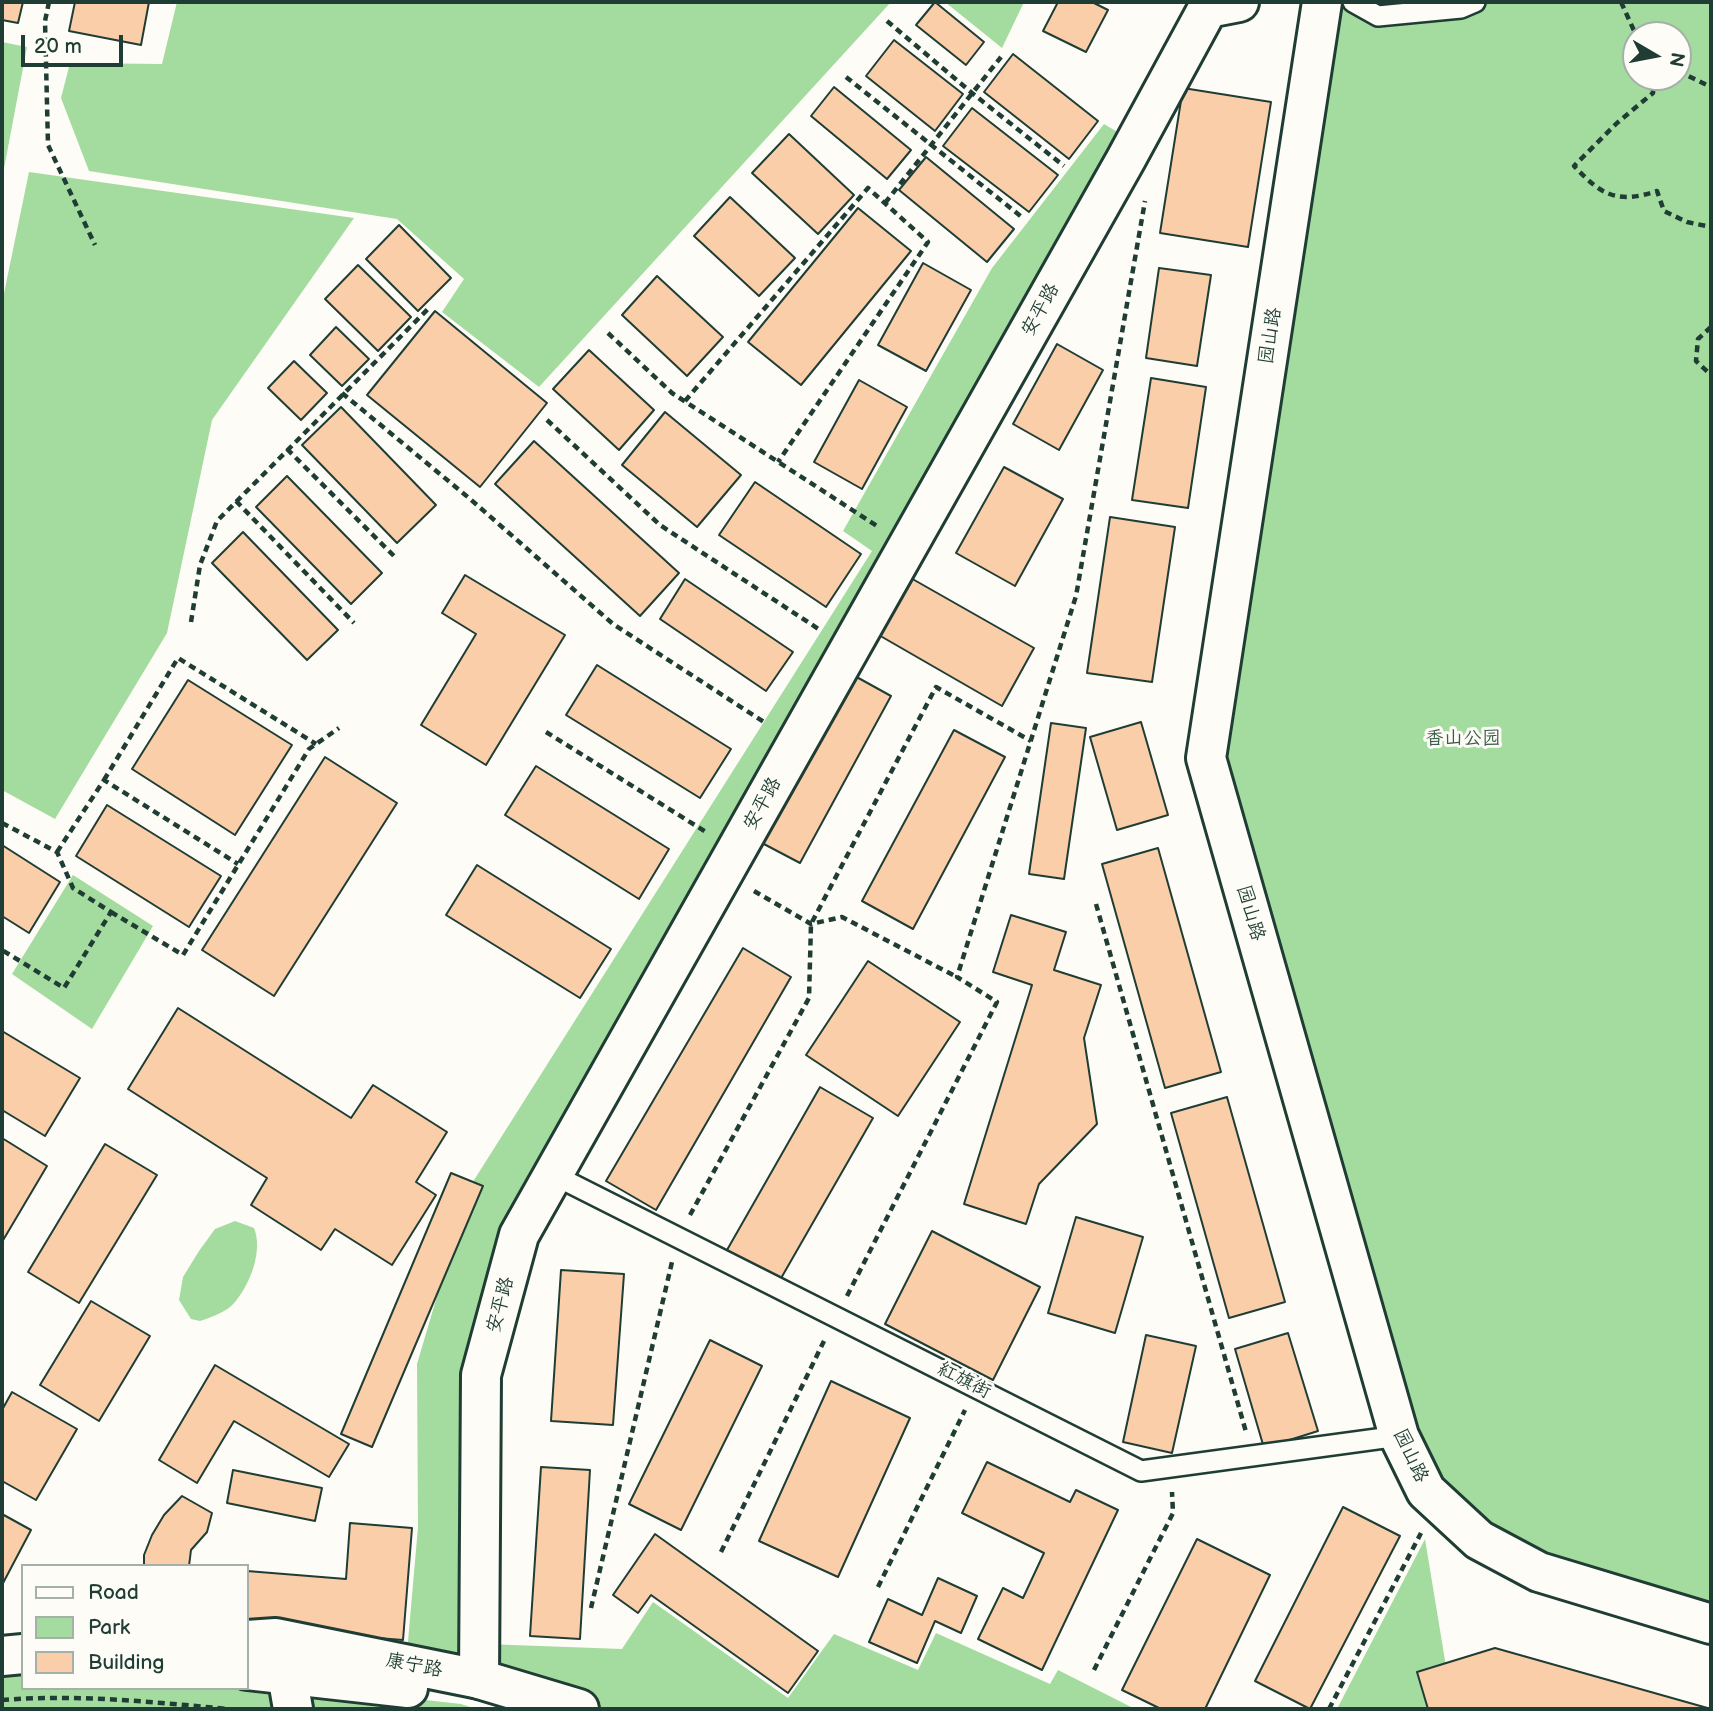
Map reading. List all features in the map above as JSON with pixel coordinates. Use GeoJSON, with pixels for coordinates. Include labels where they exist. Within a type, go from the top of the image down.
{"type":"FeatureCollection","features":[{"type":"Feature","properties":{"kind":"street","name":"安平路"},"geometry":{"type":"LineString","coordinates":[[479,1679],[481,1375],[519,1236],[1119,172],[1208,8],[1239,2]]}},
{"type":"Feature","properties":{"kind":"street","name":"园山路"},"geometry":{"type":"LineString","coordinates":[[1322,2],[1206,758],[1399,1436],[1426,1491],[1479,1540],[1539,1572],[1711,1624]]}},
{"type":"Feature","properties":{"kind":"street","name":"康宁路"},"geometry":{"type":"LineString","coordinates":[[248,1640],[276,1638],[479,1679],[579,1709]]}},
{"type":"Feature","properties":{"kind":"street"},"geometry":{"type":"LineString","coordinates":[[2,1656],[21,1654]]}},
{"type":"Feature","properties":{"kind":"street","name":"康宁路"},"geometry":{"type":"LineString","coordinates":[[248,1671],[290,1692],[464,1695],[508,1709]]}},
{"type":"Feature","properties":{"kind":"lane"},"geometry":{"type":"LineString","coordinates":[[1353,2],[1378,16],[1461,8],[1475,2]]}},
{"type":"Feature","properties":{"kind":"lane","name":"紅旗街"},"geometry":{"type":"LineString","coordinates":[[554,1175],[1141,1471],[1399,1436]]}},
{"type":"Feature","properties":{"kind":"path"},"geometry":{"type":"LineString","coordinates":[[49,2],[45,20],[48,145],[95,245]]}},
{"type":"Feature","properties":{"kind":"path"},"geometry":{"type":"LineString","coordinates":[[1621,2],[1630,21]]}},
{"type":"Feature","properties":{"kind":"path"},"geometry":{"type":"LineString","coordinates":[[887,21],[1064,166]]}},
{"type":"Feature","properties":{"kind":"path"},"geometry":{"type":"LineString","coordinates":[[885,203],[1001,57]]}},
{"type":"Feature","properties":{"kind":"path"},"geometry":{"type":"LineString","coordinates":[[846,77],[1023,218]]}},
{"type":"Feature","properties":{"kind":"path"},"geometry":{"type":"LineString","coordinates":[[1692,78],[1711,87]]}},
{"type":"Feature","properties":{"kind":"path"},"geometry":{"type":"LineString","coordinates":[[1653,91],[1574,166],[1590,182],[1615,198],[1641,196],[1657,191],[1664,211],[1687,222],[1711,228]]}},
{"type":"Feature","properties":{"kind":"path"},"geometry":{"type":"LineString","coordinates":[[685,401],[868,188],[928,243],[778,462]]}},
{"type":"Feature","properties":{"kind":"path"},"geometry":{"type":"LineString","coordinates":[[957,977],[1076,596],[1146,197]]}},
{"type":"Feature","properties":{"kind":"path"},"geometry":{"type":"LineString","coordinates":[[191,622],[200,565],[217,521],[429,307]]}},
{"type":"Feature","properties":{"kind":"path"},"geometry":{"type":"LineString","coordinates":[[1711,327],[1698,339],[1696,361],[1711,375]]}},
{"type":"Feature","properties":{"kind":"path"},"geometry":{"type":"LineString","coordinates":[[608,333],[672,393],[908,546]]}},
{"type":"Feature","properties":{"kind":"path"},"geometry":{"type":"LineString","coordinates":[[342,393],[469,498],[613,624],[797,743]]}},
{"type":"Feature","properties":{"kind":"path"},"geometry":{"type":"LineString","coordinates":[[547,420],[660,525],[850,650]]}},
{"type":"Feature","properties":{"kind":"path"},"geometry":{"type":"LineString","coordinates":[[288,449],[397,559]]}},
{"type":"Feature","properties":{"kind":"path"},"geometry":{"type":"LineString","coordinates":[[236,501],[354,623]]}},
{"type":"Feature","properties":{"kind":"path"},"geometry":{"type":"LineString","coordinates":[[57,852],[178,659],[316,744]]}},
{"type":"Feature","properties":{"kind":"path"},"geometry":{"type":"LineString","coordinates":[[591,1608],[677,1237],[809,998],[811,924],[936,687],[1031,741]]}},
{"type":"Feature","properties":{"kind":"path"},"geometry":{"type":"LineString","coordinates":[[2,823],[57,852],[73,888],[183,955],[309,749],[339,728]]}},
{"type":"Feature","properties":{"kind":"path"},"geometry":{"type":"LineString","coordinates":[[545,732],[730,862],[811,924]]}},
{"type":"Feature","properties":{"kind":"path"},"geometry":{"type":"LineString","coordinates":[[104,779],[238,863]]}},
{"type":"Feature","properties":{"kind":"path"},"geometry":{"type":"LineString","coordinates":[[1096,904],[1252,1456]]}},
{"type":"Feature","properties":{"kind":"path"},"geometry":{"type":"LineString","coordinates":[[2,950],[64,988],[111,912]]}},
{"type":"Feature","properties":{"kind":"path"},"geometry":{"type":"LineString","coordinates":[[721,1552],[836,1317],[997,1002],[957,977],[842,917],[811,924]]}},
{"type":"Feature","properties":{"kind":"path"},"geometry":{"type":"LineString","coordinates":[[878,1587],[976,1388]]}},
{"type":"Feature","properties":{"kind":"path"},"geometry":{"type":"LineString","coordinates":[[1094,1670],[1173,1513],[1170,1467]]}},
{"type":"Feature","properties":{"kind":"path"},"geometry":{"type":"LineString","coordinates":[[1329,1709],[1437,1502]]}},
{"type":"Feature","properties":{"kind":"path"},"geometry":{"type":"LineString","coordinates":[[2,1700],[102,1697],[228,1709]]}},
{"type":"Feature","properties":{"kind":"green space"},"geometry":{"type":"Polygon","coordinates":[[[177,2],[891,2],[539,387],[442,312],[464,279],[397,219],[89,171],[61,98],[70,63],[162,64],[177,2]]]}},
{"type":"Feature","properties":{"kind":"green space"},"geometry":{"type":"Polygon","coordinates":[[[945,2],[1024,2],[1002,48],[945,2]]]}},
{"type":"Feature","properties":{"kind":"green space","name":"香山公园"},"geometry":{"type":"Polygon","coordinates":[[[1327,2],[1711,2],[1711,1622],[1540,1571],[1429,1490],[1208,758],[1327,2]]]}},
{"type":"Feature","properties":{"kind":"green space"},"geometry":{"type":"Polygon","coordinates":[[[2,42],[27,47],[2,179],[2,42]]]}},
{"type":"Feature","properties":{"kind":"green space"},"geometry":{"type":"Polygon","coordinates":[[[1104,124],[1129,139],[514,1235],[470,1669],[407,1653],[418,1527],[417,1364],[469,1188],[872,551],[843,531],[992,268],[1104,124]]]}},
{"type":"Feature","properties":{"kind":"green space"},"geometry":{"type":"Polygon","coordinates":[[[29,172],[354,218],[212,420],[167,633],[55,819],[2,790],[2,303],[29,172]]]}},
{"type":"Feature","properties":{"kind":"green space"},"geometry":{"type":"Polygon","coordinates":[[[73,875],[153,926],[92,1029],[12,974],[73,875]]]}},
{"type":"Feature","properties":{"kind":"green space"},"geometry":{"type":"Polygon","coordinates":[[[235,1221],[254,1228],[257,1246],[250,1276],[241,1294],[228,1309],[200,1321],[191,1319],[179,1300],[183,1277],[215,1229],[235,1221]]]}},
{"type":"Feature","properties":{"kind":"green space"},"geometry":{"type":"Polygon","coordinates":[[[1425,1539],[1453,1709],[1337,1709],[1425,1539]]]}},
{"type":"Feature","properties":{"kind":"green space"},"geometry":{"type":"Polygon","coordinates":[[[653,1602],[788,1698],[834,1634],[918,1670],[936,1633],[1050,1684],[1058,1670],[1135,1709],[597,1709],[485,1676],[485,1644],[622,1649],[653,1602]]]}},
{"type":"Feature","properties":{"kind":"green space"},"geometry":{"type":"Polygon","coordinates":[[[21,1663],[21,1690],[248,1690],[248,1680],[461,1704],[476,1709],[2,1709],[2,1665],[21,1663]]]}},
{"type":"Feature","properties":{"kind":"building"},"geometry":{"type":"Polygon","coordinates":[[[2,2],[23,2],[18,23],[2,20],[2,2]]]}},
{"type":"Feature","properties":{"kind":"building"},"geometry":{"type":"Polygon","coordinates":[[[75,2],[149,2],[141,45],[69,31],[75,2]]]}},
{"type":"Feature","properties":{"kind":"building"},"geometry":{"type":"Polygon","coordinates":[[[935,2],[984,42],[966,65],[916,25],[935,2]]]}},
{"type":"Feature","properties":{"kind":"building"},"geometry":{"type":"Polygon","coordinates":[[[1058,2],[1092,2],[1108,10],[1086,52],[1043,31],[1058,2]]]}},
{"type":"Feature","properties":{"kind":"building"},"geometry":{"type":"Polygon","coordinates":[[[894,40],[963,94],[935,131],[866,76],[894,40]]]}},
{"type":"Feature","properties":{"kind":"building"},"geometry":{"type":"Polygon","coordinates":[[[1013,54],[1098,121],[1069,159],[984,92],[1013,54]]]}},
{"type":"Feature","properties":{"kind":"building"},"geometry":{"type":"Polygon","coordinates":[[[834,87],[911,150],[887,179],[811,116],[834,87]]]}},
{"type":"Feature","properties":{"kind":"building"},"geometry":{"type":"Polygon","coordinates":[[[1183,88],[1271,102],[1248,247],[1160,233],[1183,88]]]}},
{"type":"Feature","properties":{"kind":"building"},"geometry":{"type":"Polygon","coordinates":[[[972,108],[1058,175],[1029,212],[943,146],[972,108]]]}},
{"type":"Feature","properties":{"kind":"building"},"geometry":{"type":"Polygon","coordinates":[[[789,134],[854,195],[818,234],[752,173],[789,134]]]}},
{"type":"Feature","properties":{"kind":"building"},"geometry":{"type":"Polygon","coordinates":[[[926,157],[1014,229],[987,262],[899,190],[926,157]]]}},
{"type":"Feature","properties":{"kind":"building"},"geometry":{"type":"Polygon","coordinates":[[[730,197],[795,258],[759,296],[694,236],[730,197]]]}},
{"type":"Feature","properties":{"kind":"building"},"geometry":{"type":"Polygon","coordinates":[[[858,208],[911,251],[801,385],[748,342],[858,208]]]}},
{"type":"Feature","properties":{"kind":"building"},"geometry":{"type":"Polygon","coordinates":[[[399,225],[451,278],[418,311],[366,259],[399,225]]]}},
{"type":"Feature","properties":{"kind":"building"},"geometry":{"type":"Polygon","coordinates":[[[923,263],[971,290],[926,371],[878,345],[923,263]]]}},
{"type":"Feature","properties":{"kind":"building"},"geometry":{"type":"Polygon","coordinates":[[[358,265],[411,317],[378,351],[325,299],[358,265]]]}},
{"type":"Feature","properties":{"kind":"building"},"geometry":{"type":"Polygon","coordinates":[[[1159,268],[1211,275],[1197,366],[1146,358],[1159,268]]]}},
{"type":"Feature","properties":{"kind":"building"},"geometry":{"type":"Polygon","coordinates":[[[657,276],[723,337],[687,376],[622,315],[657,276]]]}},
{"type":"Feature","properties":{"kind":"building"},"geometry":{"type":"Polygon","coordinates":[[[435,311],[547,403],[480,487],[367,395],[435,311]]]}},
{"type":"Feature","properties":{"kind":"building"},"geometry":{"type":"Polygon","coordinates":[[[336,327],[369,359],[342,386],[310,355],[336,327]]]}},
{"type":"Feature","properties":{"kind":"building"},"geometry":{"type":"Polygon","coordinates":[[[1057,344],[1103,370],[1059,450],[1013,424],[1057,344]]]}},
{"type":"Feature","properties":{"kind":"building"},"geometry":{"type":"Polygon","coordinates":[[[589,350],[654,410],[619,450],[553,389],[589,350]]]}},
{"type":"Feature","properties":{"kind":"building"},"geometry":{"type":"Polygon","coordinates":[[[294,361],[327,393],[301,420],[268,388],[294,361]]]}},
{"type":"Feature","properties":{"kind":"building"},"geometry":{"type":"Polygon","coordinates":[[[1151,378],[1206,387],[1188,508],[1132,500],[1151,378]]]}},
{"type":"Feature","properties":{"kind":"building"},"geometry":{"type":"Polygon","coordinates":[[[859,380],[907,407],[862,489],[814,462],[859,380]]]}},
{"type":"Feature","properties":{"kind":"building"},"geometry":{"type":"Polygon","coordinates":[[[341,407],[436,505],[397,543],[302,445],[341,407]]]}},
{"type":"Feature","properties":{"kind":"building"},"geometry":{"type":"Polygon","coordinates":[[[665,412],[741,475],[697,527],[622,465],[665,412]]]}},
{"type":"Feature","properties":{"kind":"building"},"geometry":{"type":"Polygon","coordinates":[[[534,441],[679,573],[640,616],[495,484],[534,441]]]}},
{"type":"Feature","properties":{"kind":"building"},"geometry":{"type":"Polygon","coordinates":[[[1004,467],[1063,499],[1015,586],[956,553],[1004,467]]]}},
{"type":"Feature","properties":{"kind":"building"},"geometry":{"type":"Polygon","coordinates":[[[287,476],[382,573],[351,604],[256,507],[287,476]]]}},
{"type":"Feature","properties":{"kind":"building"},"geometry":{"type":"Polygon","coordinates":[[[755,482],[861,554],[826,607],[719,535],[755,482]]]}},
{"type":"Feature","properties":{"kind":"building"},"geometry":{"type":"Polygon","coordinates":[[[1110,517],[1175,527],[1152,682],[1087,673],[1110,517]]]}},
{"type":"Feature","properties":{"kind":"building"},"geometry":{"type":"Polygon","coordinates":[[[243,532],[338,630],[307,660],[212,563],[243,532]]]}},
{"type":"Feature","properties":{"kind":"building"},"geometry":{"type":"Polygon","coordinates":[[[465,575],[565,635],[486,765],[421,725],[476,634],[442,613],[465,575]]]}},
{"type":"Feature","properties":{"kind":"building"},"geometry":{"type":"Polygon","coordinates":[[[909,577],[1034,648],[1002,706],[877,634],[909,577]]]}},
{"type":"Feature","properties":{"kind":"building"},"geometry":{"type":"Polygon","coordinates":[[[685,579],[793,652],[766,691],[660,619],[685,579]]]}},
{"type":"Feature","properties":{"kind":"building"},"geometry":{"type":"Polygon","coordinates":[[[597,665],[731,749],[700,798],[566,715],[597,665]]]}},
{"type":"Feature","properties":{"kind":"building"},"geometry":{"type":"Polygon","coordinates":[[[853,675],[891,696],[800,863],[762,843],[853,675]]]}},
{"type":"Feature","properties":{"kind":"building"},"geometry":{"type":"Polygon","coordinates":[[[188,680],[292,745],[235,835],[132,769],[188,680]]]}},
{"type":"Feature","properties":{"kind":"building"},"geometry":{"type":"Polygon","coordinates":[[[1141,722],[1168,815],[1117,830],[1090,737],[1141,722]]]}},
{"type":"Feature","properties":{"kind":"building"},"geometry":{"type":"Polygon","coordinates":[[[1051,723],[1086,728],[1064,879],[1029,874],[1051,723]]]}},
{"type":"Feature","properties":{"kind":"building"},"geometry":{"type":"Polygon","coordinates":[[[954,730],[1005,757],[913,929],[862,901],[954,730]]]}},
{"type":"Feature","properties":{"kind":"building"},"geometry":{"type":"Polygon","coordinates":[[[325,757],[397,803],[274,996],[202,950],[325,757]]]}},
{"type":"Feature","properties":{"kind":"building"},"geometry":{"type":"Polygon","coordinates":[[[536,766],[669,849],[639,899],[505,815],[536,766]]]}},
{"type":"Feature","properties":{"kind":"building"},"geometry":{"type":"Polygon","coordinates":[[[107,805],[221,876],[189,927],[76,856],[107,805]]]}},
{"type":"Feature","properties":{"kind":"building"},"geometry":{"type":"Polygon","coordinates":[[[2,845],[60,882],[29,933],[2,916],[2,845]]]}},
{"type":"Feature","properties":{"kind":"building"},"geometry":{"type":"Polygon","coordinates":[[[1158,848],[1221,1072],[1165,1088],[1102,864],[1158,848]]]}},
{"type":"Feature","properties":{"kind":"building"},"geometry":{"type":"Polygon","coordinates":[[[477,865],[611,949],[580,998],[446,915],[477,865]]]}},
{"type":"Feature","properties":{"kind":"building"},"geometry":{"type":"Polygon","coordinates":[[[1011,915],[1066,932],[1054,970],[1101,985],[1084,1038],[1097,1124],[1039,1184],[1026,1224],[964,1204],[1032,985],[993,972],[1011,915]]]}},
{"type":"Feature","properties":{"kind":"building"},"geometry":{"type":"Polygon","coordinates":[[[743,948],[791,977],[656,1210],[606,1181],[743,948]]]}},
{"type":"Feature","properties":{"kind":"building"},"geometry":{"type":"Polygon","coordinates":[[[868,961],[960,1022],[898,1116],[806,1055],[868,961]]]}},
{"type":"Feature","properties":{"kind":"building"},"geometry":{"type":"Polygon","coordinates":[[[178,1008],[351,1118],[373,1085],[447,1132],[416,1182],[436,1195],[392,1265],[335,1229],[321,1250],[251,1205],[267,1178],[128,1089],[178,1008]]]}},
{"type":"Feature","properties":{"kind":"building"},"geometry":{"type":"Polygon","coordinates":[[[2,1031],[80,1078],[45,1136],[2,1110],[2,1031]]]}},
{"type":"Feature","properties":{"kind":"building"},"geometry":{"type":"Polygon","coordinates":[[[820,1087],[873,1118],[780,1280],[727,1250],[820,1087]]]}},
{"type":"Feature","properties":{"kind":"building"},"geometry":{"type":"Polygon","coordinates":[[[1227,1097],[1285,1302],[1229,1318],[1171,1113],[1227,1097]]]}},
{"type":"Feature","properties":{"kind":"building"},"geometry":{"type":"Polygon","coordinates":[[[2,1138],[47,1166],[2,1242],[2,1138]]]}},
{"type":"Feature","properties":{"kind":"building"},"geometry":{"type":"Polygon","coordinates":[[[105,1144],[157,1175],[79,1303],[28,1272],[105,1144]]]}},
{"type":"Feature","properties":{"kind":"building"},"geometry":{"type":"Polygon","coordinates":[[[451,1173],[483,1186],[372,1447],[341,1434],[451,1173]]]}},
{"type":"Feature","properties":{"kind":"building"},"geometry":{"type":"Polygon","coordinates":[[[1076,1217],[1143,1237],[1115,1333],[1048,1313],[1076,1217]]]}},
{"type":"Feature","properties":{"kind":"building"},"geometry":{"type":"Polygon","coordinates":[[[932,1231],[1040,1287],[993,1380],[885,1324],[932,1231]]]}},
{"type":"Feature","properties":{"kind":"building"},"geometry":{"type":"Polygon","coordinates":[[[561,1270],[624,1274],[613,1425],[551,1421],[561,1270]]]}},
{"type":"Feature","properties":{"kind":"building"},"geometry":{"type":"Polygon","coordinates":[[[91,1301],[150,1336],[99,1421],[40,1385],[91,1301]]]}},
{"type":"Feature","properties":{"kind":"building"},"geometry":{"type":"Polygon","coordinates":[[[1288,1333],[1318,1431],[1264,1448],[1235,1349],[1288,1333]]]}},
{"type":"Feature","properties":{"kind":"building"},"geometry":{"type":"Polygon","coordinates":[[[1146,1335],[1196,1346],[1172,1453],[1123,1442],[1146,1335]]]}},
{"type":"Feature","properties":{"kind":"building"},"geometry":{"type":"Polygon","coordinates":[[[710,1340],[762,1366],[681,1530],[629,1504],[710,1340]]]}},
{"type":"Feature","properties":{"kind":"building"},"geometry":{"type":"Polygon","coordinates":[[[215,1365],[349,1444],[329,1477],[234,1421],[197,1483],[159,1460],[215,1365]]]}},
{"type":"Feature","properties":{"kind":"building"},"geometry":{"type":"Polygon","coordinates":[[[831,1381],[910,1418],[838,1577],[759,1541],[831,1381]]]}},
{"type":"Feature","properties":{"kind":"building"},"geometry":{"type":"Polygon","coordinates":[[[12,1392],[77,1429],[36,1500],[2,1481],[2,1410],[12,1392]]]}},
{"type":"Feature","properties":{"kind":"building"},"geometry":{"type":"Polygon","coordinates":[[[987,1462],[1070,1502],[1076,1490],[1118,1510],[1042,1670],[978,1639],[1003,1588],[1023,1598],[1044,1553],[962,1513],[987,1462]]]}},
{"type":"Feature","properties":{"kind":"building"},"geometry":{"type":"Polygon","coordinates":[[[541,1467],[590,1470],[580,1639],[530,1636],[541,1467]]]}},
{"type":"Feature","properties":{"kind":"building"},"geometry":{"type":"Polygon","coordinates":[[[233,1470],[322,1488],[315,1521],[227,1503],[233,1470]]]}},
{"type":"Feature","properties":{"kind":"building"},"geometry":{"type":"Polygon","coordinates":[[[182,1496],[212,1513],[207,1532],[191,1550],[189,1564],[144,1564],[144,1555],[152,1535],[164,1515],[182,1496]]]}},
{"type":"Feature","properties":{"kind":"building"},"geometry":{"type":"Polygon","coordinates":[[[1343,1507],[1400,1536],[1310,1709],[1255,1681],[1343,1507]]]}},
{"type":"Feature","properties":{"kind":"building"},"geometry":{"type":"Polygon","coordinates":[[[2,1514],[31,1530],[2,1585],[2,1514]]]}},
{"type":"Feature","properties":{"kind":"building"},"geometry":{"type":"Polygon","coordinates":[[[350,1523],[412,1528],[403,1640],[248,1628],[248,1571],[346,1579],[350,1523]]]}},
{"type":"Feature","properties":{"kind":"building"},"geometry":{"type":"Polygon","coordinates":[[[655,1534],[818,1651],[788,1693],[651,1595],[638,1613],[613,1595],[655,1534]]]}},
{"type":"Feature","properties":{"kind":"building"},"geometry":{"type":"Polygon","coordinates":[[[1197,1539],[1270,1575],[1205,1709],[1161,1709],[1122,1690],[1197,1539]]]}},
{"type":"Feature","properties":{"kind":"building"},"geometry":{"type":"Polygon","coordinates":[[[938,1578],[977,1596],[961,1633],[935,1621],[917,1663],[869,1642],[888,1599],[922,1615],[938,1578]]]}},
{"type":"Feature","properties":{"kind":"building"},"geometry":{"type":"Polygon","coordinates":[[[1495,1648],[1711,1709],[1428,1709],[1417,1672],[1495,1648]]]}}]}
